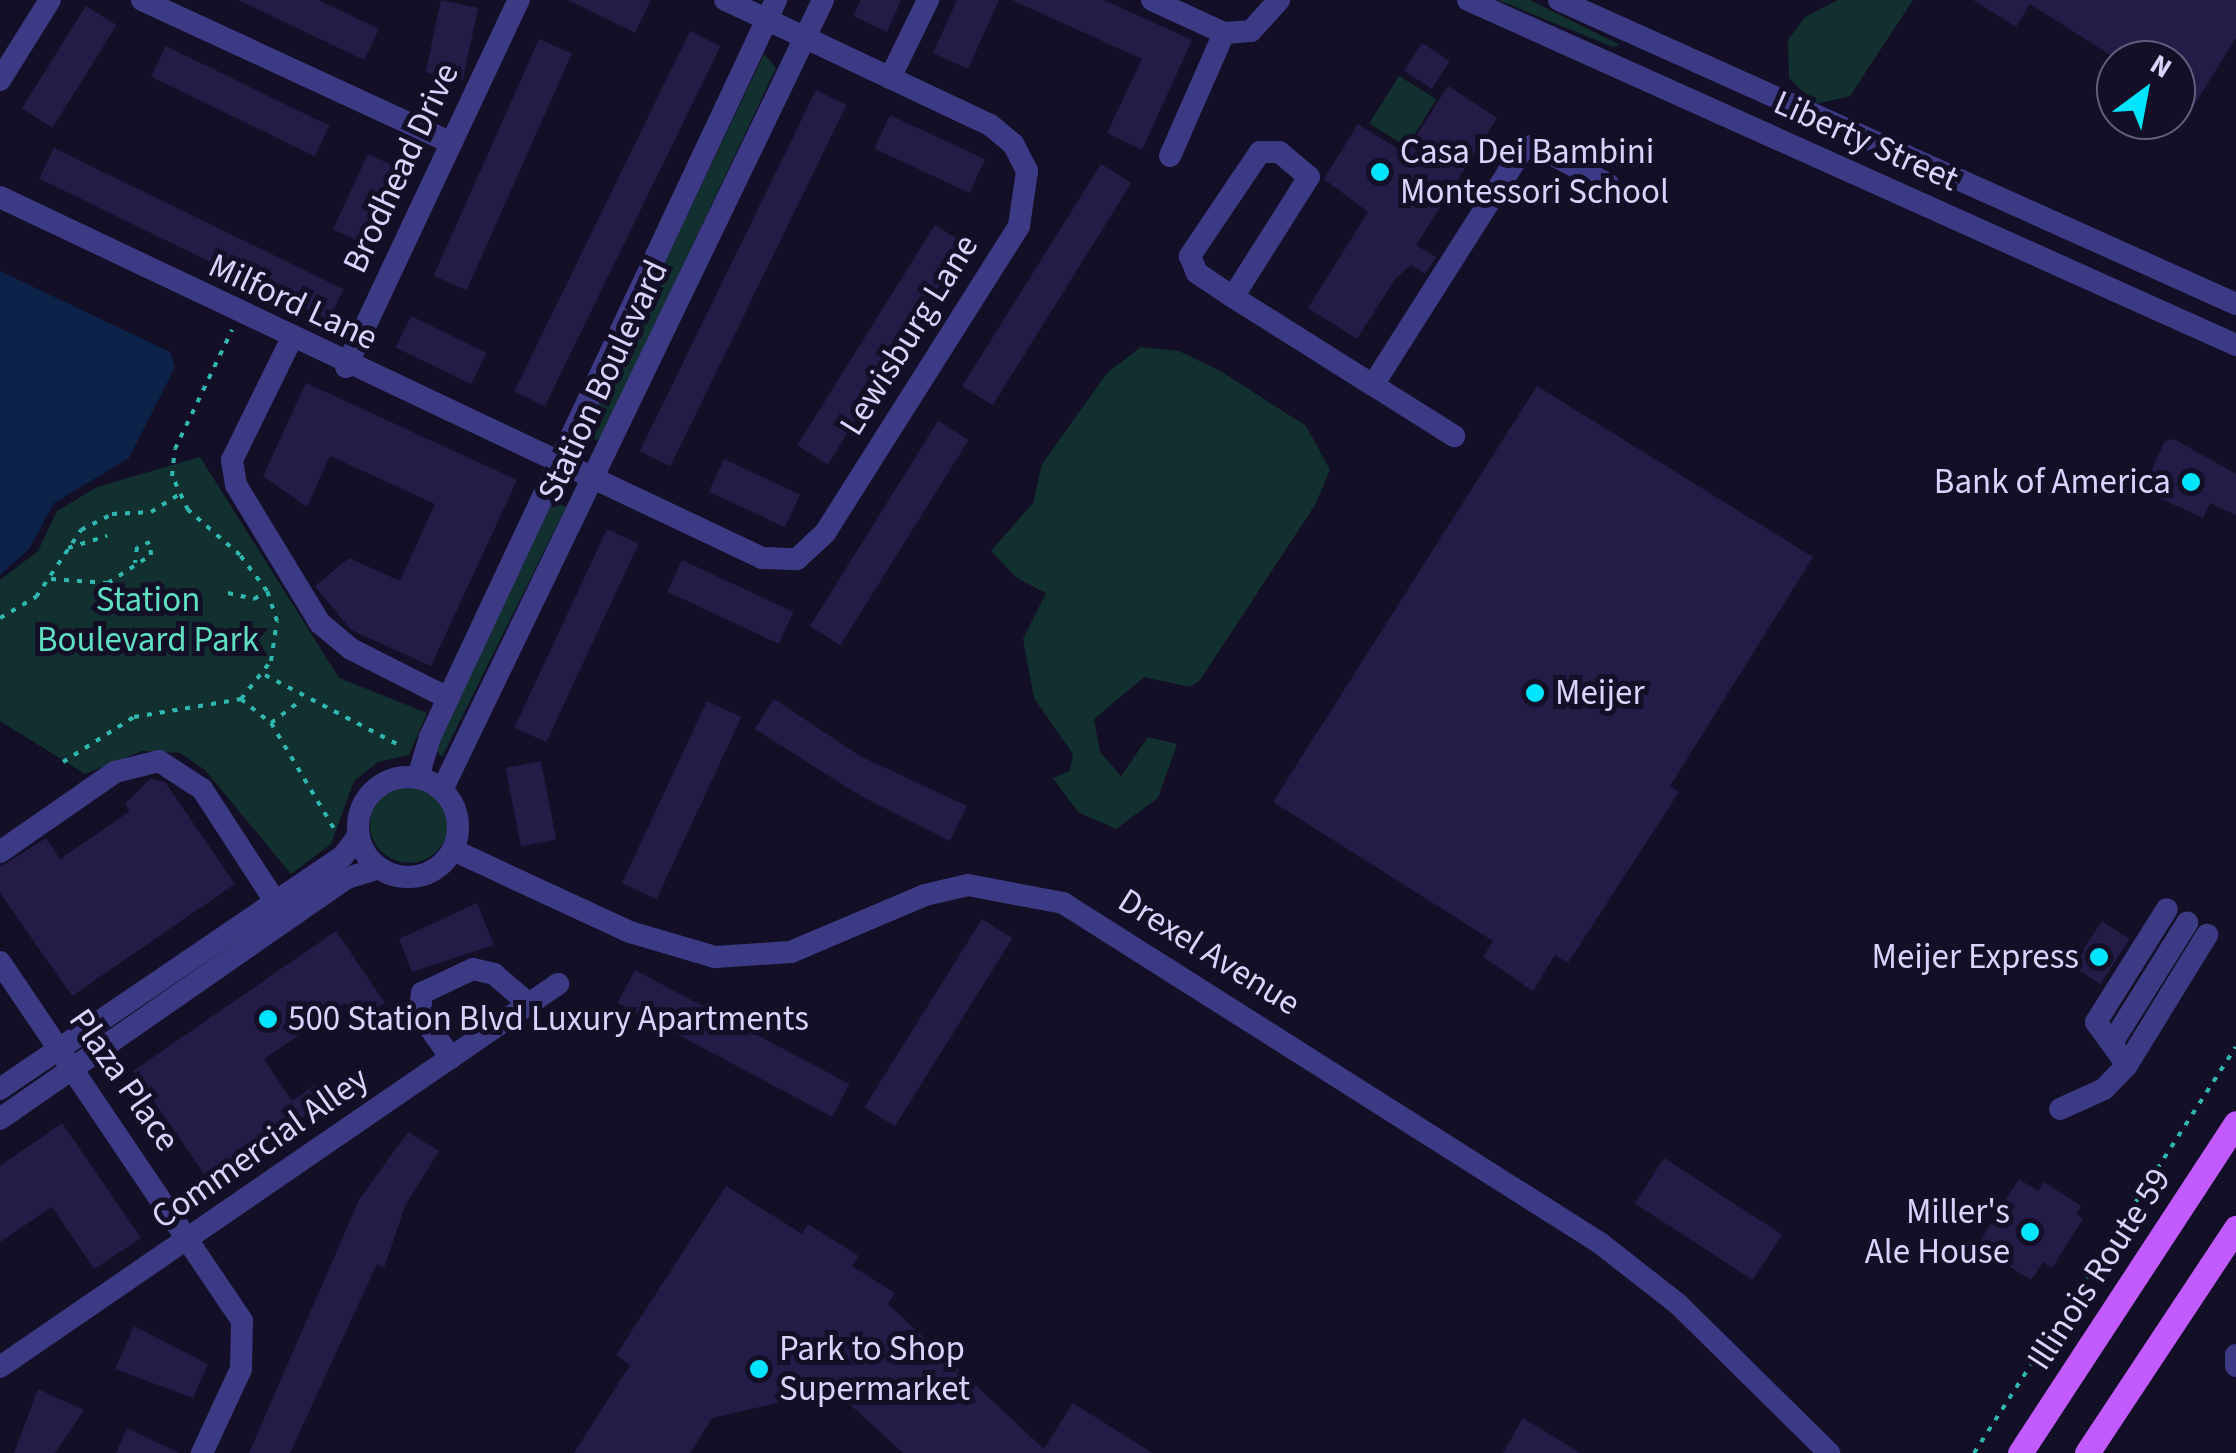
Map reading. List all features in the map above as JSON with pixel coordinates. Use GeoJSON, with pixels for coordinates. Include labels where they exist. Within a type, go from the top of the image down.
{"type":"FeatureCollection","features":[{"type":"Feature","properties":{"kind":"main road","name":"Illinois Route 59"},"geometry":{"type":"LineString","coordinates":[[2020,1453],[2236,1123]]}},
{"type":"Feature","properties":{"kind":"main road"},"geometry":{"type":"LineString","coordinates":[[2088,1453],[2236,1228]]}},
{"type":"Feature","properties":{"kind":"street"},"geometry":{"type":"LineString","coordinates":[[0,80],[50,0]]}},
{"type":"Feature","properties":{"kind":"street"},"geometry":{"type":"LineString","coordinates":[[142,0],[452,143]]}},
{"type":"Feature","properties":{"kind":"street","name":"Brodhead Drive"},"geometry":{"type":"LineString","coordinates":[[346,366],[519,0]]}},
{"type":"Feature","properties":{"kind":"street"},"geometry":{"type":"LineString","coordinates":[[725,0],[772,10]]}},
{"type":"Feature","properties":{"kind":"street","name":"Station Boulevard"},"geometry":{"type":"LineString","coordinates":[[442,790],[594,482],[822,0]]}},
{"type":"Feature","properties":{"kind":"street"},"geometry":{"type":"LineString","coordinates":[[890,78],[928,0]]}},
{"type":"Feature","properties":{"kind":"street"},"geometry":{"type":"LineString","coordinates":[[1152,0],[1224,33],[1251,31],[1280,0]]}},
{"type":"Feature","properties":{"kind":"street","name":"Liberty Street"},"geometry":{"type":"LineString","coordinates":[[1468,0],[2236,345]]}},
{"type":"Feature","properties":{"kind":"street","name":"Liberty Street"},"geometry":{"type":"LineString","coordinates":[[1559,0],[2236,304]]}},
{"type":"Feature","properties":{"kind":"street","name":"Lewisburg Lane"},"geometry":{"type":"LineString","coordinates":[[560,466],[762,558],[780,563],[813,549],[1020,226],[1028,198],[1026,171],[1013,144],[805,38],[772,10]]}},
{"type":"Feature","properties":{"kind":"street","name":"Station Boulevard"},"geometry":{"type":"LineString","coordinates":[[418,778],[448,698],[772,10]]}},
{"type":"Feature","properties":{"kind":"street"},"geometry":{"type":"LineString","coordinates":[[1170,156],[1224,33]]}},
{"type":"Feature","properties":{"kind":"street"},"geometry":{"type":"LineString","coordinates":[[1372,385],[1523,149],[1534,144],[1608,184]]}},
{"type":"Feature","properties":{"kind":"street"},"geometry":{"type":"LineString","coordinates":[[1233,297],[1309,177],[1279,152],[1260,152],[1190,256],[1197,273],[1233,297],[1454,436]]}},
{"type":"Feature","properties":{"kind":"street","name":"Milford Lane"},"geometry":{"type":"LineString","coordinates":[[0,197],[560,466]]}},
{"type":"Feature","properties":{"kind":"street"},"geometry":{"type":"LineString","coordinates":[[291,340],[232,460],[236,485],[320,622],[352,650],[448,698]]}},
{"type":"Feature","properties":{"kind":"street"},"geometry":{"type":"LineString","coordinates":[[0,852],[116,772],[159,761],[202,789],[289,921]]}},
{"type":"Feature","properties":{"kind":"street"},"geometry":{"type":"LineString","coordinates":[[0,1089],[67,1058],[209,975],[363,868],[420,875],[453,850],[458,818],[442,790],[418,778],[373,791],[348,835],[343,856],[196,955],[67,1058],[0,1119]]}},
{"type":"Feature","properties":{"kind":"street"},"geometry":{"type":"LineString","coordinates":[[348,835],[380,868]]}},
{"type":"Feature","properties":{"kind":"street","name":"Drexel Avenue"},"geometry":{"type":"LineString","coordinates":[[453,850],[630,932],[716,956],[791,952],[925,894],[968,885],[1062,904],[1600,1243],[1679,1305],[1829,1453]]}},
{"type":"Feature","properties":{"kind":"street"},"geometry":{"type":"LineString","coordinates":[[2127,1065],[2096,1022],[2166,910]]}},
{"type":"Feature","properties":{"kind":"street"},"geometry":{"type":"LineString","coordinates":[[2060,1110],[2104,1089],[2127,1065],[2197,929],[2112,1044]]}},
{"type":"Feature","properties":{"kind":"street"},"geometry":{"type":"LineString","coordinates":[[196,955],[209,975]]}},
{"type":"Feature","properties":{"kind":"street","name":"Plaza Place"},"geometry":{"type":"LineString","coordinates":[[0,962],[230,1296],[246,1343],[202,1453]]}},
{"type":"Feature","properties":{"kind":"street"},"geometry":{"type":"LineString","coordinates":[[451,1058],[420,1014],[422,994],[473,969],[494,974],[529,1004]]}},
{"type":"Feature","properties":{"kind":"street","name":"Commercial Alley"},"geometry":{"type":"LineString","coordinates":[[0,1367],[192,1239],[558,984]]}},
{"type":"Feature","properties":{"kind":"street"},"geometry":{"type":"LineString","coordinates":[[2236,1355],[2236,1366]]}},
{"type":"Feature","properties":{"kind":"path"},"geometry":{"type":"LineString","coordinates":[[63,762],[134,716],[241,699],[265,675],[277,636],[267,591],[178,496],[175,449],[232,330]]}},
{"type":"Feature","properties":{"kind":"path"},"geometry":{"type":"LineString","coordinates":[[0,618],[51,579],[68,548],[102,517],[151,512],[178,496]]}},
{"type":"Feature","properties":{"kind":"path"},"geometry":{"type":"LineString","coordinates":[[68,548],[107,536]]}},
{"type":"Feature","properties":{"kind":"path"},"geometry":{"type":"LineString","coordinates":[[51,579],[94,587],[135,564],[151,555],[150,542],[137,547],[135,564]]}},
{"type":"Feature","properties":{"kind":"path"},"geometry":{"type":"LineString","coordinates":[[228,594],[254,599],[267,591]]}},
{"type":"Feature","properties":{"kind":"path"},"geometry":{"type":"LineString","coordinates":[[265,675],[301,700],[401,746]]}},
{"type":"Feature","properties":{"kind":"path"},"geometry":{"type":"LineString","coordinates":[[241,699],[271,724],[348,835]]}},
{"type":"Feature","properties":{"kind":"path"},"geometry":{"type":"LineString","coordinates":[[271,724],[301,700]]}},
{"type":"Feature","properties":{"kind":"path"},"geometry":{"type":"LineString","coordinates":[[1974,1453],[2236,1046]]}},
{"type":"Feature","properties":{"kind":"green space"},"geometry":{"type":"Polygon","coordinates":[[[1498,0],[1530,0],[1620,45],[1613,47],[1498,0]]]}},
{"type":"Feature","properties":{"kind":"green space"},"geometry":{"type":"Polygon","coordinates":[[[1838,0],[1913,0],[1850,96],[1816,104],[1789,78],[1788,40],[1805,17],[1838,0]]]}},
{"type":"Feature","properties":{"kind":"green space"},"geometry":{"type":"Polygon","coordinates":[[[764,54],[776,68],[601,439],[589,440],[584,432],[764,54]]]}},
{"type":"Feature","properties":{"kind":"green space"},"geometry":{"type":"Polygon","coordinates":[[[1399,76],[1436,99],[1407,147],[1369,123],[1399,76]]]}},
{"type":"Feature","properties":{"kind":"green space"},"geometry":{"type":"Polygon","coordinates":[[[1141,347],[1179,351],[1222,372],[1306,426],[1330,470],[1315,505],[1200,680],[1190,687],[1144,677],[1094,719],[1100,752],[1121,776],[1148,737],[1177,744],[1158,798],[1116,829],[1078,812],[1053,778],[1070,771],[1073,754],[1034,698],[1023,639],[1046,593],[1017,578],[991,551],[1033,503],[1042,464],[1107,373],[1141,347]]]}},
{"type":"Feature","properties":{"kind":"green space","name":"Station Boulevard Park"},"geometry":{"type":"Polygon","coordinates":[[[200,457],[339,678],[427,713],[409,755],[378,762],[354,781],[331,844],[291,874],[205,770],[180,753],[142,751],[85,774],[0,721],[0,580],[38,551],[57,511],[97,487],[200,457]]]}},
{"type":"Feature","properties":{"kind":"green space"},"geometry":{"type":"Polygon","coordinates":[[[553,501],[566,507],[442,757],[435,749],[553,501]]]}},
{"type":"Feature","properties":{"kind":"green space"},"geometry":{"type":"Polygon","coordinates":[[[409,785],[437,796],[448,824],[437,852],[409,863],[381,852],[370,824],[381,796],[409,785]]]}},
{"type":"Feature","properties":{"kind":"water"},"geometry":{"type":"Polygon","coordinates":[[[0,271],[170,352],[175,367],[129,458],[54,503],[29,549],[0,575],[0,271]]]}},
{"type":"Feature","properties":{"kind":"building"},"geometry":{"type":"Polygon","coordinates":[[[238,0],[319,0],[379,29],[364,60],[238,0]]]}},
{"type":"Feature","properties":{"kind":"building"},"geometry":{"type":"Polygon","coordinates":[[[441,0],[478,8],[463,80],[426,72],[441,0]]]}},
{"type":"Feature","properties":{"kind":"building"},"geometry":{"type":"Polygon","coordinates":[[[568,0],[651,0],[635,33],[568,0]]]}},
{"type":"Feature","properties":{"kind":"building"},"geometry":{"type":"Polygon","coordinates":[[[861,0],[901,0],[887,32],[853,16],[861,0]]]}},
{"type":"Feature","properties":{"kind":"building"},"geometry":{"type":"Polygon","coordinates":[[[957,0],[999,0],[968,69],[933,53],[957,0]]]}},
{"type":"Feature","properties":{"kind":"building"},"geometry":{"type":"Polygon","coordinates":[[[1012,0],[1104,0],[1192,40],[1142,150],[1107,133],[1142,59],[1012,0]]]}},
{"type":"Feature","properties":{"kind":"building"},"geometry":{"type":"Polygon","coordinates":[[[1973,0],[2236,0],[2236,38],[2196,102],[2196,40],[2096,40],[2096,46],[2030,4],[2016,27],[1973,0]]]}},
{"type":"Feature","properties":{"kind":"building"},"geometry":{"type":"Polygon","coordinates":[[[86,6],[117,25],[52,128],[22,109],[86,6]]]}},
{"type":"Feature","properties":{"kind":"building"},"geometry":{"type":"Polygon","coordinates":[[[690,31],[721,46],[545,406],[514,391],[690,31]]]}},
{"type":"Feature","properties":{"kind":"building"},"geometry":{"type":"Polygon","coordinates":[[[539,39],[572,54],[467,290],[434,276],[539,39]]]}},
{"type":"Feature","properties":{"kind":"building"},"geometry":{"type":"Polygon","coordinates":[[[1422,43],[1450,61],[1432,89],[1404,71],[1422,43]]]}},
{"type":"Feature","properties":{"kind":"building"},"geometry":{"type":"Polygon","coordinates":[[[166,46],[330,126],[315,156],[151,77],[166,46]]]}},
{"type":"Feature","properties":{"kind":"building"},"geometry":{"type":"Polygon","coordinates":[[[1448,86],[1497,118],[1416,245],[1436,257],[1425,274],[1411,265],[1395,279],[1357,339],[1308,308],[1368,212],[1324,179],[1358,124],[1405,153],[1448,86]]]}},
{"type":"Feature","properties":{"kind":"building"},"geometry":{"type":"Polygon","coordinates":[[[816,90],[847,105],[670,466],[640,451],[816,90]]]}},
{"type":"Feature","properties":{"kind":"building"},"geometry":{"type":"Polygon","coordinates":[[[890,115],[985,159],[970,193],[874,149],[890,115]]]}},
{"type":"Feature","properties":{"kind":"building"},"geometry":{"type":"Polygon","coordinates":[[[54,148],[343,289],[329,320],[39,179],[54,148]]]}},
{"type":"Feature","properties":{"kind":"building"},"geometry":{"type":"Polygon","coordinates":[[[368,154],[400,169],[365,244],[333,229],[368,154]]]}},
{"type":"Feature","properties":{"kind":"building"},"geometry":{"type":"Polygon","coordinates":[[[1101,164],[1132,183],[993,405],[962,386],[1101,164]]]}},
{"type":"Feature","properties":{"kind":"building"},"geometry":{"type":"Polygon","coordinates":[[[935,225],[966,244],[828,465],[797,445],[935,225]]]}},
{"type":"Feature","properties":{"kind":"building"},"geometry":{"type":"Polygon","coordinates":[[[411,316],[486,353],[471,384],[396,347],[411,316]]]}},
{"type":"Feature","properties":{"kind":"building"},"geometry":{"type":"Polygon","coordinates":[[[306,383],[517,480],[431,666],[351,630],[315,586],[349,558],[400,581],[435,504],[330,456],[307,507],[263,476],[306,383]]]}},
{"type":"Feature","properties":{"kind":"building","name":"Meijer"},"geometry":{"type":"Polygon","coordinates":[[[1537,386],[1813,557],[1670,786],[1679,792],[1568,963],[1555,955],[1533,991],[1483,957],[1493,941],[1273,802],[1537,386]]]}},
{"type":"Feature","properties":{"kind":"building"},"geometry":{"type":"Polygon","coordinates":[[[938,421],[969,440],[840,645],[810,626],[938,421]]]}},
{"type":"Feature","properties":{"kind":"building","name":"Bank of America"},"geometry":{"type":"Polygon","coordinates":[[[2174,439],[2236,474],[2236,515],[2210,503],[2203,518],[2142,490],[2165,441],[2174,439]]]}},
{"type":"Feature","properties":{"kind":"building"},"geometry":{"type":"Polygon","coordinates":[[[724,459],[800,494],[785,527],[709,492],[724,459]]]}},
{"type":"Feature","properties":{"kind":"building"},"geometry":{"type":"Polygon","coordinates":[[[607,529],[639,544],[546,742],[514,727],[607,529]]]}},
{"type":"Feature","properties":{"kind":"building"},"geometry":{"type":"Polygon","coordinates":[[[682,560],[793,612],[779,644],[667,592],[682,560]]]}},
{"type":"Feature","properties":{"kind":"building"},"geometry":{"type":"Polygon","coordinates":[[[774,699],[860,756],[967,806],[950,841],[859,795],[755,729],[774,699]]]}},
{"type":"Feature","properties":{"kind":"building"},"geometry":{"type":"Polygon","coordinates":[[[707,701],[741,717],[656,899],[622,883],[707,701]]]}},
{"type":"Feature","properties":{"kind":"building"},"geometry":{"type":"Polygon","coordinates":[[[541,761],[556,840],[521,846],[506,768],[541,761]]]}},
{"type":"Feature","properties":{"kind":"building"},"geometry":{"type":"Polygon","coordinates":[[[150,779],[165,782],[235,884],[72,996],[0,893],[0,867],[46,838],[60,859],[130,811],[125,804],[150,779]]]}},
{"type":"Feature","properties":{"kind":"building"},"geometry":{"type":"Polygon","coordinates":[[[477,903],[494,945],[412,972],[399,939],[477,903]]]}},
{"type":"Feature","properties":{"kind":"building"},"geometry":{"type":"Polygon","coordinates":[[[982,919],[1013,938],[895,1126],[864,1107],[982,919]]]}},
{"type":"Feature","properties":{"kind":"building","name":"Meijer Express"},"geometry":{"type":"Polygon","coordinates":[[[2102,921],[2130,939],[2100,984],[2073,966],[2102,921]]]}},
{"type":"Feature","properties":{"kind":"building"},"geometry":{"type":"Polygon","coordinates":[[[336,931],[385,1003],[358,1022],[345,1003],[264,1059],[292,1101],[316,1084],[327,1099],[211,1184],[133,1071],[336,931]]]}},
{"type":"Feature","properties":{"kind":"building"},"geometry":{"type":"Polygon","coordinates":[[[635,970],[850,1084],[832,1117],[618,1003],[635,970]]]}},
{"type":"Feature","properties":{"kind":"building"},"geometry":{"type":"Polygon","coordinates":[[[62,1123],[141,1238],[94,1269],[52,1207],[0,1242],[0,1166],[62,1123]]]}},
{"type":"Feature","properties":{"kind":"building"},"geometry":{"type":"Polygon","coordinates":[[[408,1132],[439,1151],[405,1206],[384,1268],[377,1264],[290,1453],[249,1453],[359,1200],[408,1132]]]}},
{"type":"Feature","properties":{"kind":"building"},"geometry":{"type":"Polygon","coordinates":[[[1664,1158],[1782,1235],[1753,1280],[1635,1203],[1664,1158]]]}},
{"type":"Feature","properties":{"kind":"building","name":"Miller's Ale House"},"geometry":{"type":"Polygon","coordinates":[[[2019,1179],[2038,1191],[2044,1182],[2081,1206],[2076,1214],[2083,1219],[2052,1268],[2043,1262],[2031,1280],[1977,1246],[2019,1179]]]}},
{"type":"Feature","properties":{"kind":"building"},"geometry":{"type":"Polygon","coordinates":[[[726,1186],[802,1234],[808,1224],[859,1256],[852,1266],[895,1293],[888,1304],[1044,1449],[1073,1403],[1152,1453],[903,1453],[834,1390],[712,1418],[690,1453],[574,1453],[630,1365],[616,1355],[726,1186]]]}},
{"type":"Feature","properties":{"kind":"building"},"geometry":{"type":"Polygon","coordinates":[[[134,1326],[208,1364],[193,1398],[115,1369],[134,1326]]]}},
{"type":"Feature","properties":{"kind":"building"},"geometry":{"type":"Polygon","coordinates":[[[38,1389],[84,1410],[55,1453],[14,1453],[38,1389]]]}},
{"type":"Feature","properties":{"kind":"building"},"geometry":{"type":"Polygon","coordinates":[[[1523,1418],[1580,1453],[1503,1453],[1523,1418]]]}},
{"type":"Feature","properties":{"kind":"building"},"geometry":{"type":"Polygon","coordinates":[[[127,1428],[179,1453],[116,1453],[127,1428]]]}},
{"type":"Feature","properties":{"kind":"place","name":"Casa Dei Bambini Montessori School"},"geometry":{"type":"Point","coordinates":[1380,172]}},
{"type":"Feature","properties":{"kind":"place","name":"Bank of America"},"geometry":{"type":"Point","coordinates":[2191,482]}},
{"type":"Feature","properties":{"kind":"place","name":"Meijer"},"geometry":{"type":"Point","coordinates":[1535,693]}},
{"type":"Feature","properties":{"kind":"place","name":"Meijer Express"},"geometry":{"type":"Point","coordinates":[2099,957]}},
{"type":"Feature","properties":{"kind":"place","name":"500 Station Blvd Luxury Apartments"},"geometry":{"type":"Point","coordinates":[268,1019]}},
{"type":"Feature","properties":{"kind":"place","name":"Miller's Ale House"},"geometry":{"type":"Point","coordinates":[2030,1232]}},
{"type":"Feature","properties":{"kind":"place","name":"Park to Shop Supermarket"},"geometry":{"type":"Point","coordinates":[759,1369]}}]}
